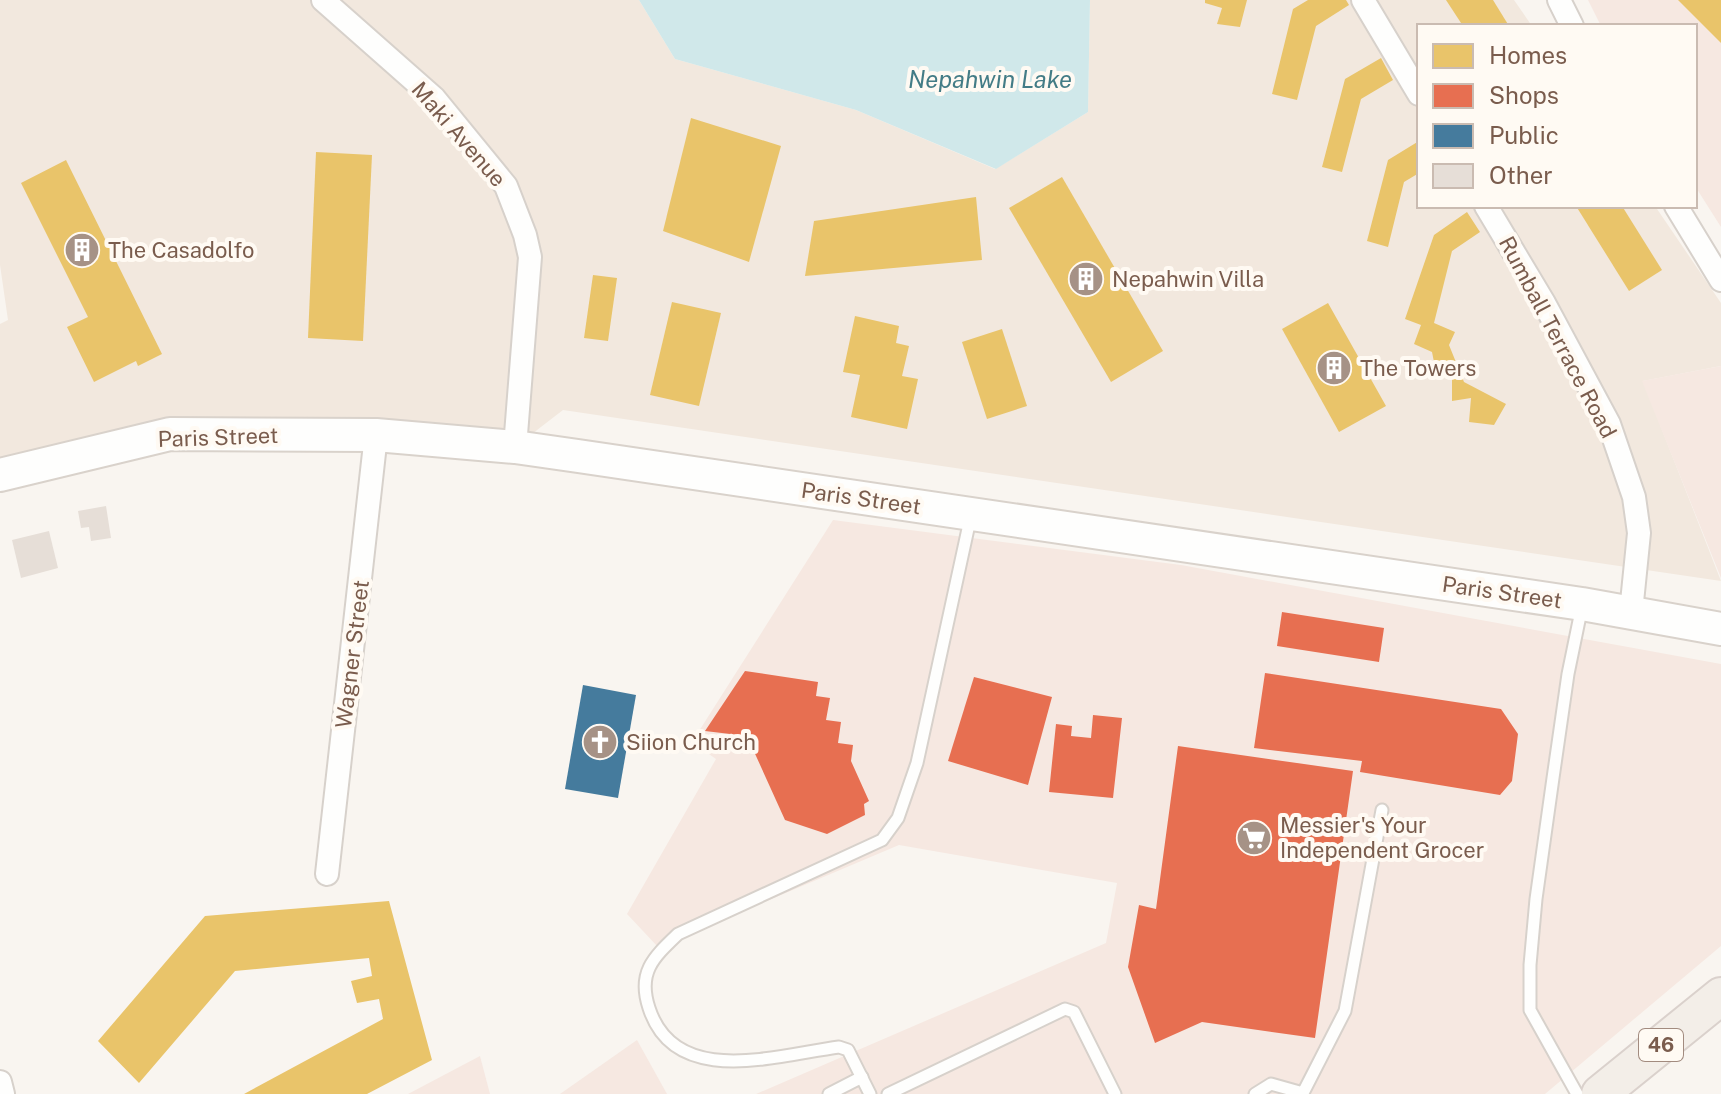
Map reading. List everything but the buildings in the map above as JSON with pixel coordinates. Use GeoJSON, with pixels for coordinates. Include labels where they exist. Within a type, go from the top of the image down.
{"type":"FeatureCollection","features":[{"type":"Feature","properties":{"kind":"main road","name":"Paris Street"},"geometry":{"type":"LineString","coordinates":[[0,475],[170,434],[376,435],[515,447],[1582,604],[1721,629]]}},
{"type":"Feature","properties":{"kind":"main road","name":"46"},"geometry":{"type":"LineString","coordinates":[[1600,1094],[1721,996]]}},
{"type":"Feature","properties":{"kind":"street","name":"Maki Avenue"},"geometry":{"type":"LineString","coordinates":[[323,0],[434,98],[506,186],[530,257],[515,447]]}},
{"type":"Feature","properties":{"kind":"street"},"geometry":{"type":"LineString","coordinates":[[1363,0],[1417,91]]}},
{"type":"Feature","properties":{"kind":"street"},"geometry":{"type":"LineString","coordinates":[[1559,0],[1571,24]]}},
{"type":"Feature","properties":{"kind":"street","name":"Rumball Terrace Road"},"geometry":{"type":"LineString","coordinates":[[1487,208],[1544,303],[1609,424],[1634,497],[1639,533],[1631,612]]}},
{"type":"Feature","properties":{"kind":"street"},"geometry":{"type":"LineString","coordinates":[[1677,208],[1721,280]]}},
{"type":"Feature","properties":{"kind":"street","name":"Wagner Street"},"geometry":{"type":"LineString","coordinates":[[327,874],[376,435]]}},
{"type":"Feature","properties":{"kind":"street"},"geometry":{"type":"LineString","coordinates":[[0,1082],[3,1094]]}},
{"type":"Feature","properties":{"kind":"lane"},"geometry":{"type":"LineString","coordinates":[[870,1094],[848,1050],[839,1047],[726,1062],[701,1059],[678,1049],[665,1037],[650,1012],[645,997],[646,975],[652,960],[678,934],[882,840],[898,818],[917,763],[972,514]]}},
{"type":"Feature","properties":{"kind":"lane"},"geometry":{"type":"LineString","coordinates":[[1577,1094],[1530,1010],[1530,965],[1536,899],[1566,689],[1582,604]]}},
{"type":"Feature","properties":{"kind":"lane"},"geometry":{"type":"LineString","coordinates":[[1255,1094],[1271,1084],[1305,1093],[1345,1011],[1382,810]]}},
{"type":"Feature","properties":{"kind":"lane"},"geometry":{"type":"LineString","coordinates":[[888,1094],[1065,1009],[1074,1012],[1115,1094]]}},
{"type":"Feature","properties":{"kind":"lane"},"geometry":{"type":"LineString","coordinates":[[829,1094],[862,1077]]}},
{"type":"Feature","properties":{"kind":"shaded area"},"geometry":{"type":"Polygon","coordinates":[[[0,0],[639,0],[675,59],[856,110],[995,169],[1088,112],[1090,0],[1514,0],[1531,24],[1417,24],[1417,208],[1656,208],[1721,303],[1721,366],[1643,381],[1721,581],[563,410],[515,447],[170,434],[0,475],[0,324],[8,320],[0,265],[0,0]]]}},
{"type":"Feature","properties":{"kind":"shaded area"},"geometry":{"type":"Polygon","coordinates":[[[1588,0],[1721,0],[1721,227],[1697,189],[1697,24],[1600,24],[1588,0]]]}},
{"type":"Feature","properties":{"kind":"shaded area"},"geometry":{"type":"Polygon","coordinates":[[[1721,366],[1721,578],[1642,381],[1721,366]]]}},
{"type":"Feature","properties":{"kind":"shaded area"},"geometry":{"type":"Polygon","coordinates":[[[833,520],[1181,565],[1721,664],[1721,946],[1545,1094],[756,1094],[1106,943],[1117,883],[899,845],[658,947],[627,914],[716,759],[692,742],[833,520]]]}},
{"type":"Feature","properties":{"kind":"shaded area"},"geometry":{"type":"Polygon","coordinates":[[[637,1040],[667,1094],[560,1094],[637,1040]]]}},
{"type":"Feature","properties":{"kind":"shaded area"},"geometry":{"type":"Polygon","coordinates":[[[480,1056],[490,1094],[408,1094],[480,1056]]]}},
{"type":"Feature","properties":{"kind":"water","name":"Nepahwin Lake"},"geometry":{"type":"Polygon","coordinates":[[[639,0],[1090,0],[1088,112],[996,169],[856,110],[675,59],[639,0]]]}},
{"type":"Feature","properties":{"kind":"place","name":"The Casadolfo"},"geometry":{"type":"Point","coordinates":[82,250]}},
{"type":"Feature","properties":{"kind":"place","name":"Nepahwin Villa"},"geometry":{"type":"Point","coordinates":[1086,279]}},
{"type":"Feature","properties":{"kind":"place","name":"The Towers"},"geometry":{"type":"Point","coordinates":[1334,368]}},
{"type":"Feature","properties":{"kind":"place","name":"Siion Church"},"geometry":{"type":"Point","coordinates":[600,742]}},
{"type":"Feature","properties":{"kind":"place","name":"Messier's Your Independent Grocer"},"geometry":{"type":"Point","coordinates":[1254,838]}}]}
